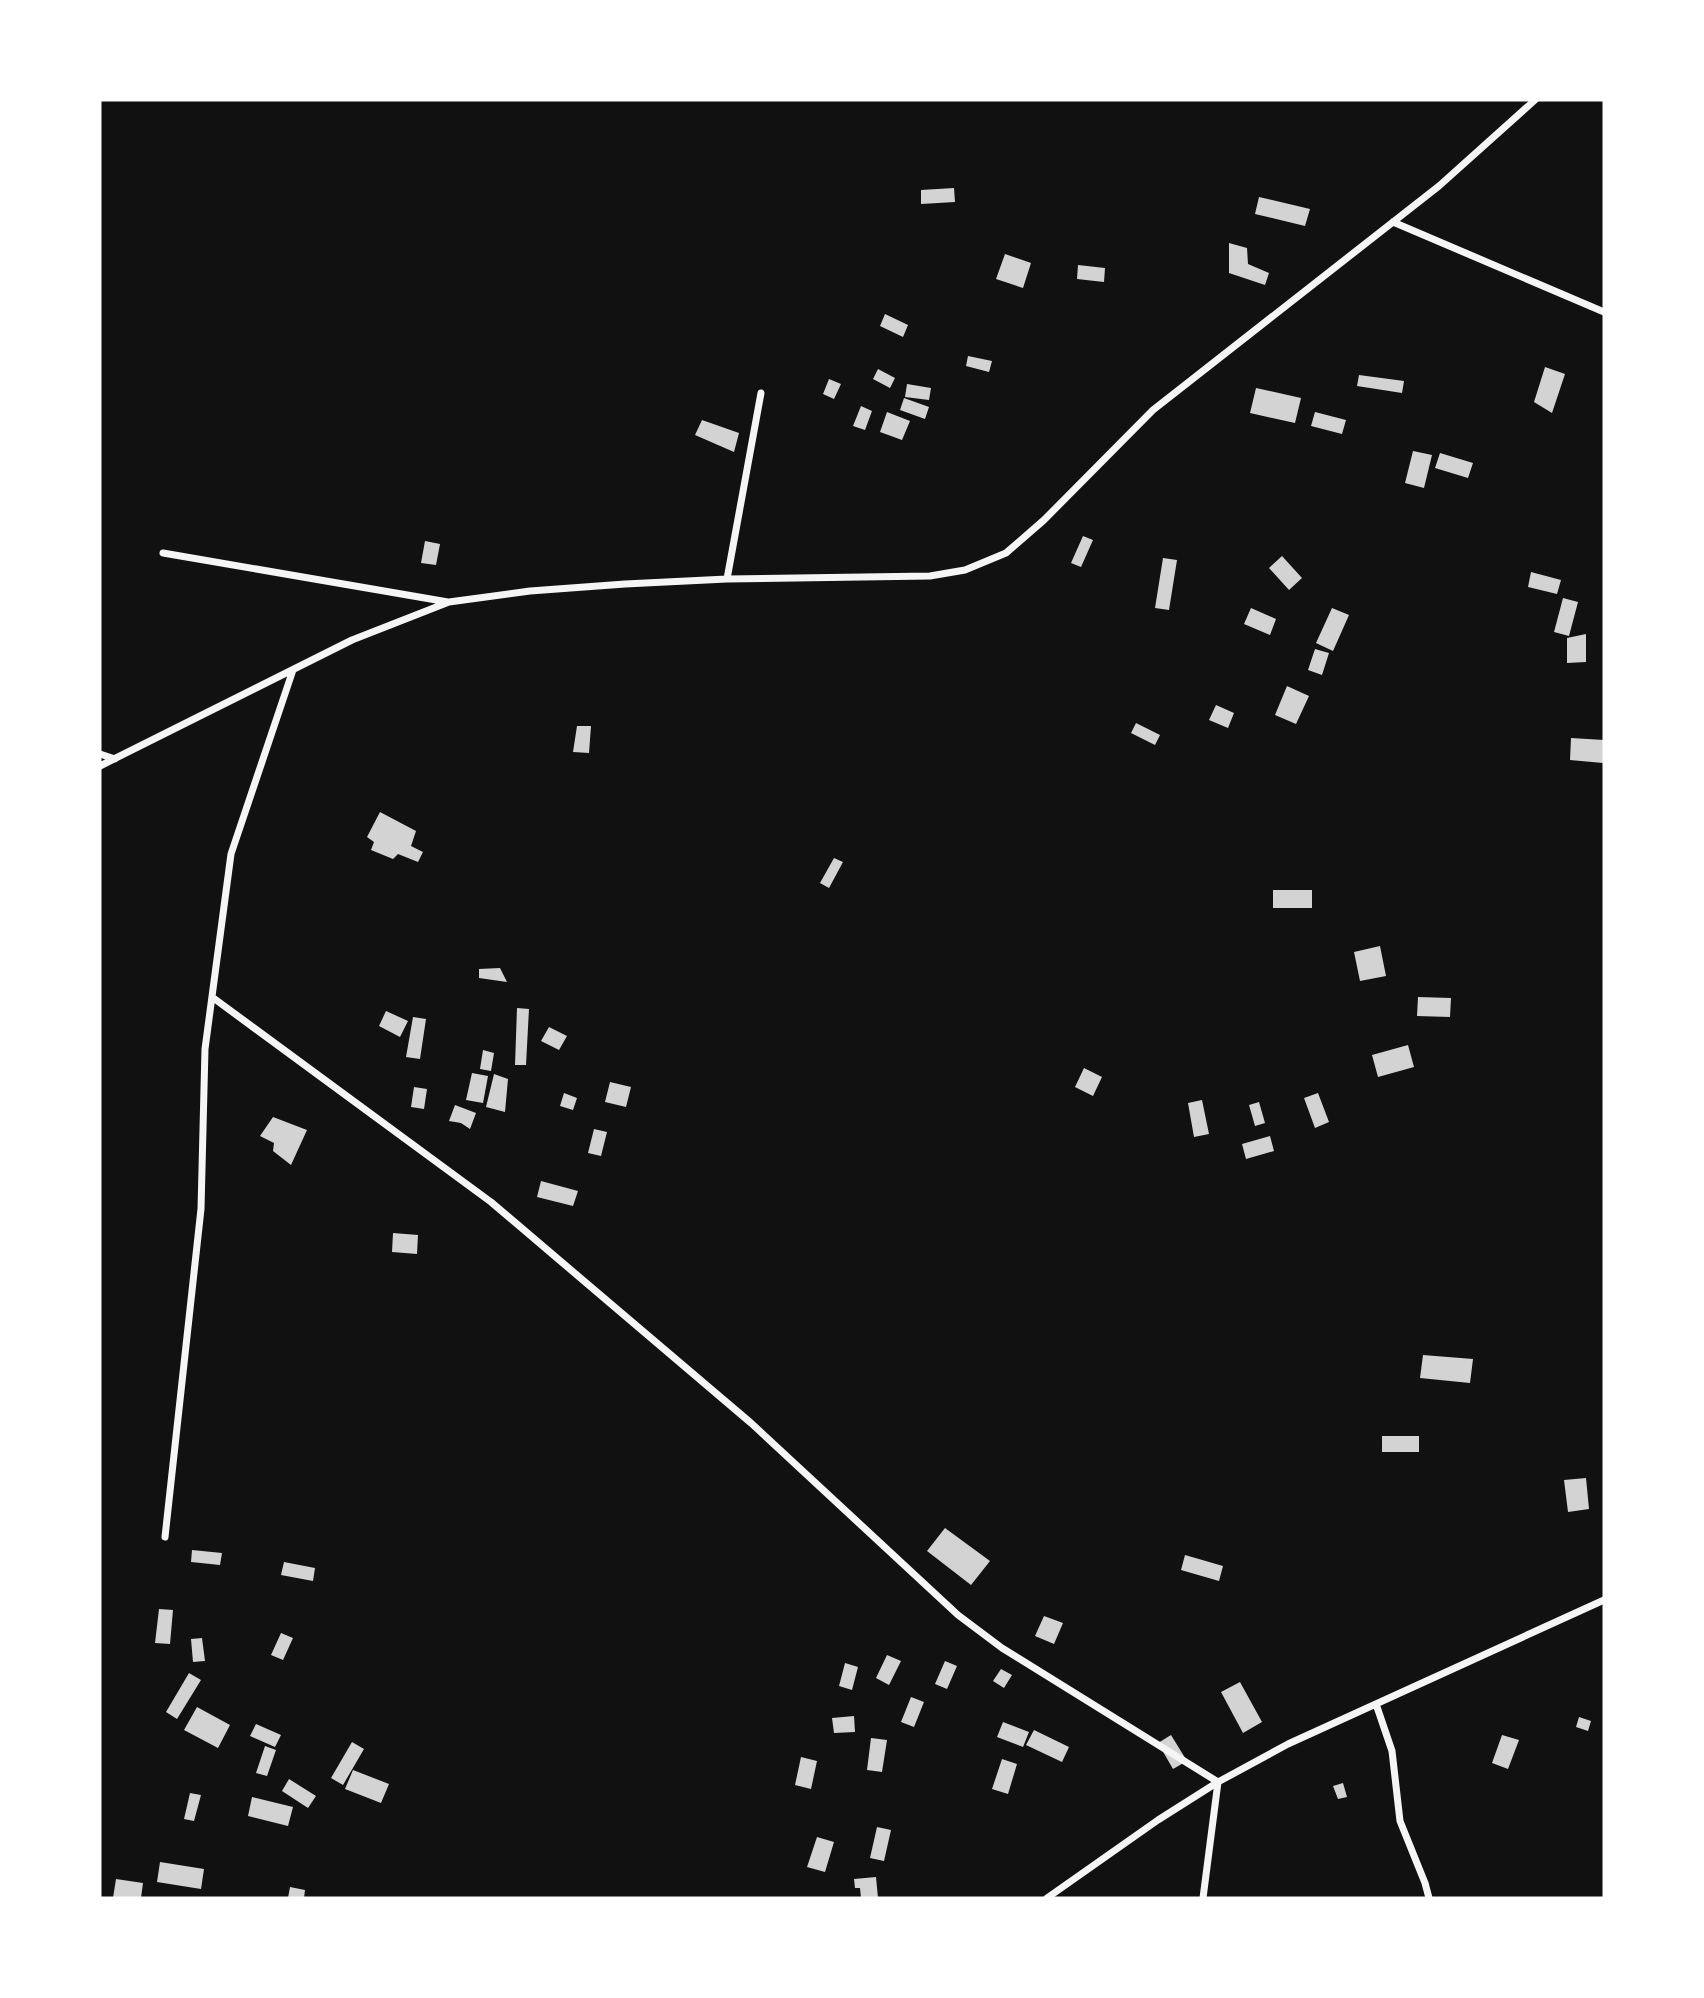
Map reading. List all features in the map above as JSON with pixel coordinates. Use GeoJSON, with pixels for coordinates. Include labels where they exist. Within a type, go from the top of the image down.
{"type":"FeatureCollection","features":[{"type":"Feature","properties":{"kind":"street"},"geometry":{"type":"LineString","coordinates":[[100,766],[352,640],[449,602],[530,591],[727,579],[930,576],[965,570],[1006,553],[1044,520],[1153,410],[1439,186],[1535,100]]}},
{"type":"Feature","properties":{"kind":"street"},"geometry":{"type":"LineString","coordinates":[[1393,222],[1604,312]]}},
{"type":"Feature","properties":{"kind":"street"},"geometry":{"type":"LineString","coordinates":[[727,579],[761,393]]}},
{"type":"Feature","properties":{"kind":"street"},"geometry":{"type":"LineString","coordinates":[[163,553],[449,602]]}},
{"type":"Feature","properties":{"kind":"street"},"geometry":{"type":"LineString","coordinates":[[165,1537],[201,1209],[205,1049],[232,854],[293,670]]}},
{"type":"Feature","properties":{"kind":"street"},"geometry":{"type":"LineString","coordinates":[[100,754],[115,760]]}},
{"type":"Feature","properties":{"kind":"street"},"geometry":{"type":"LineString","coordinates":[[212,997],[491,1202],[751,1423],[958,1615],[1002,1648],[1218,1782]]}},
{"type":"Feature","properties":{"kind":"street"},"geometry":{"type":"LineString","coordinates":[[1047,1898],[1158,1820],[1218,1782],[1288,1744],[1604,1600]]}},
{"type":"Feature","properties":{"kind":"street"},"geometry":{"type":"LineString","coordinates":[[1376,1704],[1392,1751],[1400,1821],[1429,1898]]}},
{"type":"Feature","properties":{"kind":"street"},"geometry":{"type":"LineString","coordinates":[[1203,1898],[1218,1782]]}},
{"type":"Feature","properties":{"kind":"building"},"geometry":{"type":"Polygon","coordinates":[[[954,188],[955,202],[921,204],[921,190],[954,188]]]}},
{"type":"Feature","properties":{"kind":"building"},"geometry":{"type":"Polygon","coordinates":[[[1259,197],[1310,209],[1305,226],[1255,214],[1259,197]]]}},
{"type":"Feature","properties":{"kind":"building"},"geometry":{"type":"Polygon","coordinates":[[[1229,243],[1247,248],[1248,264],[1269,273],[1265,285],[1229,273],[1229,243]]]}},
{"type":"Feature","properties":{"kind":"building"},"geometry":{"type":"Polygon","coordinates":[[[1005,254],[1031,263],[1023,288],[996,279],[1005,254]]]}},
{"type":"Feature","properties":{"kind":"building"},"geometry":{"type":"Polygon","coordinates":[[[1078,265],[1105,268],[1104,282],[1077,279],[1078,265]]]}},
{"type":"Feature","properties":{"kind":"building"},"geometry":{"type":"Polygon","coordinates":[[[885,314],[908,325],[903,337],[880,326],[885,314]]]}},
{"type":"Feature","properties":{"kind":"building"},"geometry":{"type":"Polygon","coordinates":[[[968,356],[992,361],[989,372],[966,366],[968,356]]]}},
{"type":"Feature","properties":{"kind":"building"},"geometry":{"type":"Polygon","coordinates":[[[1545,367],[1565,374],[1552,413],[1534,402],[1545,367]]]}},
{"type":"Feature","properties":{"kind":"building"},"geometry":{"type":"Polygon","coordinates":[[[878,369],[895,378],[890,388],[873,379],[878,369]]]}},
{"type":"Feature","properties":{"kind":"building"},"geometry":{"type":"Polygon","coordinates":[[[1359,375],[1404,381],[1402,393],[1357,386],[1359,375]]]}},
{"type":"Feature","properties":{"kind":"building"},"geometry":{"type":"Polygon","coordinates":[[[829,379],[841,384],[834,399],[823,394],[829,379]]]}},
{"type":"Feature","properties":{"kind":"building"},"geometry":{"type":"Polygon","coordinates":[[[907,384],[931,388],[929,400],[905,397],[907,384]]]}},
{"type":"Feature","properties":{"kind":"building"},"geometry":{"type":"Polygon","coordinates":[[[1256,388],[1301,398],[1295,423],[1250,413],[1256,388]]]}},
{"type":"Feature","properties":{"kind":"building"},"geometry":{"type":"Polygon","coordinates":[[[904,398],[929,407],[925,419],[900,410],[904,398]]]}},
{"type":"Feature","properties":{"kind":"building"},"geometry":{"type":"Polygon","coordinates":[[[861,406],[872,411],[865,430],[853,426],[861,406]]]}},
{"type":"Feature","properties":{"kind":"building"},"geometry":{"type":"Polygon","coordinates":[[[887,412],[910,421],[902,440],[880,432],[887,412]]]}},
{"type":"Feature","properties":{"kind":"building"},"geometry":{"type":"Polygon","coordinates":[[[1315,412],[1346,420],[1342,434],[1311,426],[1315,412]]]}},
{"type":"Feature","properties":{"kind":"building"},"geometry":{"type":"Polygon","coordinates":[[[702,420],[739,433],[734,452],[695,435],[702,420]]]}},
{"type":"Feature","properties":{"kind":"building"},"geometry":{"type":"Polygon","coordinates":[[[1413,451],[1432,455],[1424,488],[1405,483],[1413,451]]]}},
{"type":"Feature","properties":{"kind":"building"},"geometry":{"type":"Polygon","coordinates":[[[1440,453],[1473,463],[1468,478],[1435,468],[1440,453]]]}},
{"type":"Feature","properties":{"kind":"building"},"geometry":{"type":"Polygon","coordinates":[[[1083,536],[1093,540],[1081,567],[1071,563],[1083,536]]]}},
{"type":"Feature","properties":{"kind":"building"},"geometry":{"type":"Polygon","coordinates":[[[425,541],[440,544],[436,565],[421,563],[425,541]]]}},
{"type":"Feature","properties":{"kind":"building"},"geometry":{"type":"Polygon","coordinates":[[[1282,556],[1302,578],[1289,590],[1269,568],[1282,556]]]}},
{"type":"Feature","properties":{"kind":"building"},"geometry":{"type":"Polygon","coordinates":[[[1163,558],[1177,560],[1169,610],[1155,608],[1163,558]]]}},
{"type":"Feature","properties":{"kind":"building"},"geometry":{"type":"Polygon","coordinates":[[[1531,572],[1561,580],[1557,594],[1528,587],[1531,572]]]}},
{"type":"Feature","properties":{"kind":"building"},"geometry":{"type":"Polygon","coordinates":[[[1563,598],[1578,602],[1569,636],[1554,632],[1563,598]]]}},
{"type":"Feature","properties":{"kind":"building"},"geometry":{"type":"Polygon","coordinates":[[[1251,608],[1276,619],[1270,635],[1244,624],[1251,608]]]}},
{"type":"Feature","properties":{"kind":"building"},"geometry":{"type":"Polygon","coordinates":[[[1332,608],[1349,615],[1333,651],[1316,643],[1332,608]]]}},
{"type":"Feature","properties":{"kind":"building"},"geometry":{"type":"Polygon","coordinates":[[[1586,634],[1586,662],[1567,663],[1567,638],[1586,634]]]}},
{"type":"Feature","properties":{"kind":"building"},"geometry":{"type":"Polygon","coordinates":[[[1315,649],[1329,653],[1322,675],[1308,670],[1315,649]]]}},
{"type":"Feature","properties":{"kind":"building"},"geometry":{"type":"Polygon","coordinates":[[[1287,686],[1309,696],[1296,724],[1275,715],[1287,686]]]}},
{"type":"Feature","properties":{"kind":"building"},"geometry":{"type":"Polygon","coordinates":[[[1216,705],[1234,713],[1228,728],[1209,720],[1216,705]]]}},
{"type":"Feature","properties":{"kind":"building"},"geometry":{"type":"Polygon","coordinates":[[[1136,723],[1160,735],[1155,745],[1131,733],[1136,723]]]}},
{"type":"Feature","properties":{"kind":"building"},"geometry":{"type":"Polygon","coordinates":[[[577,726],[591,726],[589,753],[573,752],[577,726]]]}},
{"type":"Feature","properties":{"kind":"building"},"geometry":{"type":"Polygon","coordinates":[[[1571,738],[1604,740],[1603,763],[1570,760],[1571,738]]]}},
{"type":"Feature","properties":{"kind":"building"},"geometry":{"type":"Polygon","coordinates":[[[380,812],[416,831],[411,846],[423,852],[418,862],[398,854],[393,859],[371,850],[374,842],[367,837],[380,812]]]}},
{"type":"Feature","properties":{"kind":"building"},"geometry":{"type":"Polygon","coordinates":[[[834,858],[843,862],[829,888],[820,883],[834,858]]]}},
{"type":"Feature","properties":{"kind":"building"},"geometry":{"type":"Polygon","coordinates":[[[1273,890],[1312,890],[1312,908],[1273,908],[1273,890]]]}},
{"type":"Feature","properties":{"kind":"building"},"geometry":{"type":"Polygon","coordinates":[[[1380,946],[1386,976],[1360,981],[1354,952],[1380,946]]]}},
{"type":"Feature","properties":{"kind":"building"},"geometry":{"type":"Polygon","coordinates":[[[500,968],[507,982],[479,978],[479,969],[500,968]]]}},
{"type":"Feature","properties":{"kind":"building"},"geometry":{"type":"Polygon","coordinates":[[[1418,997],[1451,998],[1450,1017],[1417,1016],[1418,997]]]}},
{"type":"Feature","properties":{"kind":"building"},"geometry":{"type":"Polygon","coordinates":[[[517,1008],[529,1009],[526,1065],[515,1065],[517,1008]]]}},
{"type":"Feature","properties":{"kind":"building"},"geometry":{"type":"Polygon","coordinates":[[[386,1011],[408,1021],[400,1037],[379,1026],[386,1011]]]}},
{"type":"Feature","properties":{"kind":"building"},"geometry":{"type":"Polygon","coordinates":[[[413,1017],[426,1019],[420,1059],[406,1057],[413,1017]]]}},
{"type":"Feature","properties":{"kind":"building"},"geometry":{"type":"Polygon","coordinates":[[[549,1027],[567,1036],[559,1050],[541,1041],[549,1027]]]}},
{"type":"Feature","properties":{"kind":"building"},"geometry":{"type":"Polygon","coordinates":[[[1408,1045],[1414,1067],[1378,1077],[1372,1055],[1408,1045]]]}},
{"type":"Feature","properties":{"kind":"building"},"geometry":{"type":"Polygon","coordinates":[[[483,1050],[494,1053],[491,1071],[480,1069],[483,1050]]]}},
{"type":"Feature","properties":{"kind":"building"},"geometry":{"type":"Polygon","coordinates":[[[1084,1068],[1102,1077],[1093,1096],[1075,1087],[1084,1068]]]}},
{"type":"Feature","properties":{"kind":"building"},"geometry":{"type":"Polygon","coordinates":[[[472,1073],[488,1076],[483,1103],[466,1100],[472,1073]]]}},
{"type":"Feature","properties":{"kind":"building"},"geometry":{"type":"Polygon","coordinates":[[[494,1074],[508,1079],[505,1112],[486,1107],[494,1074]]]}},
{"type":"Feature","properties":{"kind":"building"},"geometry":{"type":"Polygon","coordinates":[[[610,1082],[631,1087],[626,1107],[605,1102],[610,1082]]]}},
{"type":"Feature","properties":{"kind":"building"},"geometry":{"type":"Polygon","coordinates":[[[414,1087],[427,1089],[424,1109],[411,1107],[414,1087]]]}},
{"type":"Feature","properties":{"kind":"building"},"geometry":{"type":"Polygon","coordinates":[[[564,1093],[577,1098],[573,1110],[560,1106],[564,1093]]]}},
{"type":"Feature","properties":{"kind":"building"},"geometry":{"type":"Polygon","coordinates":[[[1318,1093],[1329,1122],[1315,1128],[1304,1098],[1318,1093]]]}},
{"type":"Feature","properties":{"kind":"building"},"geometry":{"type":"Polygon","coordinates":[[[1202,1100],[1209,1134],[1194,1137],[1188,1103],[1202,1100]]]}},
{"type":"Feature","properties":{"kind":"building"},"geometry":{"type":"Polygon","coordinates":[[[1259,1102],[1265,1123],[1255,1126],[1249,1105],[1259,1102]]]}},
{"type":"Feature","properties":{"kind":"building"},"geometry":{"type":"Polygon","coordinates":[[[455,1105],[476,1113],[470,1129],[461,1123],[449,1121],[455,1105]]]}},
{"type":"Feature","properties":{"kind":"building"},"geometry":{"type":"Polygon","coordinates":[[[273,1117],[307,1130],[291,1165],[273,1151],[274,1143],[260,1136],[273,1117]]]}},
{"type":"Feature","properties":{"kind":"building"},"geometry":{"type":"Polygon","coordinates":[[[594,1129],[607,1132],[601,1156],[588,1153],[594,1129]]]}},
{"type":"Feature","properties":{"kind":"building"},"geometry":{"type":"Polygon","coordinates":[[[1270,1136],[1274,1151],[1246,1159],[1242,1144],[1270,1136]]]}},
{"type":"Feature","properties":{"kind":"building"},"geometry":{"type":"Polygon","coordinates":[[[541,1181],[578,1191],[573,1206],[537,1197],[541,1181]]]}},
{"type":"Feature","properties":{"kind":"building"},"geometry":{"type":"Polygon","coordinates":[[[393,1233],[418,1235],[417,1254],[392,1252],[393,1233]]]}},
{"type":"Feature","properties":{"kind":"building"},"geometry":{"type":"Polygon","coordinates":[[[1423,1355],[1473,1359],[1470,1383],[1420,1378],[1423,1355]]]}},
{"type":"Feature","properties":{"kind":"building"},"geometry":{"type":"Polygon","coordinates":[[[1382,1436],[1419,1436],[1419,1452],[1382,1452],[1382,1436]]]}},
{"type":"Feature","properties":{"kind":"building"},"geometry":{"type":"Polygon","coordinates":[[[1586,1478],[1589,1509],[1568,1512],[1564,1480],[1586,1478]]]}},
{"type":"Feature","properties":{"kind":"building"},"geometry":{"type":"Polygon","coordinates":[[[945,1528],[990,1561],[971,1585],[927,1551],[945,1528]]]}},
{"type":"Feature","properties":{"kind":"building"},"geometry":{"type":"Polygon","coordinates":[[[192,1550],[222,1553],[220,1565],[191,1562],[192,1550]]]}},
{"type":"Feature","properties":{"kind":"building"},"geometry":{"type":"Polygon","coordinates":[[[1185,1555],[1223,1566],[1219,1581],[1181,1570],[1185,1555]]]}},
{"type":"Feature","properties":{"kind":"building"},"geometry":{"type":"Polygon","coordinates":[[[284,1562],[315,1568],[313,1581],[281,1575],[284,1562]]]}},
{"type":"Feature","properties":{"kind":"building"},"geometry":{"type":"Polygon","coordinates":[[[159,1609],[173,1610],[170,1644],[155,1643],[159,1609]]]}},
{"type":"Feature","properties":{"kind":"building"},"geometry":{"type":"Polygon","coordinates":[[[1044,1616],[1063,1623],[1054,1644],[1035,1636],[1044,1616]]]}},
{"type":"Feature","properties":{"kind":"building"},"geometry":{"type":"Polygon","coordinates":[[[281,1633],[293,1638],[283,1660],[271,1655],[281,1633]]]}},
{"type":"Feature","properties":{"kind":"building"},"geometry":{"type":"Polygon","coordinates":[[[202,1638],[205,1661],[193,1662],[191,1639],[202,1638]]]}},
{"type":"Feature","properties":{"kind":"building"},"geometry":{"type":"Polygon","coordinates":[[[887,1655],[901,1661],[889,1685],[876,1678],[887,1655]]]}},
{"type":"Feature","properties":{"kind":"building"},"geometry":{"type":"Polygon","coordinates":[[[945,1661],[957,1666],[947,1689],[935,1684],[945,1661]]]}},
{"type":"Feature","properties":{"kind":"building"},"geometry":{"type":"Polygon","coordinates":[[[845,1663],[858,1667],[852,1690],[839,1686],[845,1663]]]}},
{"type":"Feature","properties":{"kind":"building"},"geometry":{"type":"Polygon","coordinates":[[[1001,1669],[1012,1675],[1004,1688],[993,1681],[1001,1669]]]}},
{"type":"Feature","properties":{"kind":"building"},"geometry":{"type":"Polygon","coordinates":[[[189,1673],[201,1680],[177,1719],[166,1712],[189,1673]]]}},
{"type":"Feature","properties":{"kind":"building"},"geometry":{"type":"Polygon","coordinates":[[[1240,1682],[1262,1722],[1243,1733],[1221,1692],[1240,1682]]]}},
{"type":"Feature","properties":{"kind":"building"},"geometry":{"type":"Polygon","coordinates":[[[911,1697],[924,1702],[914,1727],[901,1722],[911,1697]]]}},
{"type":"Feature","properties":{"kind":"building"},"geometry":{"type":"Polygon","coordinates":[[[197,1707],[230,1725],[218,1748],[184,1730],[197,1707]]]}},
{"type":"Feature","properties":{"kind":"building"},"geometry":{"type":"Polygon","coordinates":[[[854,1716],[855,1732],[834,1733],[832,1718],[854,1716]]]}},
{"type":"Feature","properties":{"kind":"building"},"geometry":{"type":"Polygon","coordinates":[[[1579,1717],[1591,1721],[1588,1731],[1576,1727],[1579,1717]]]}},
{"type":"Feature","properties":{"kind":"building"},"geometry":{"type":"Polygon","coordinates":[[[1003,1722],[1029,1732],[1023,1747],[997,1737],[1003,1722]]]}},
{"type":"Feature","properties":{"kind":"building"},"geometry":{"type":"Polygon","coordinates":[[[256,1724],[281,1735],[275,1747],[250,1736],[256,1724]]]}},
{"type":"Feature","properties":{"kind":"building"},"geometry":{"type":"Polygon","coordinates":[[[1034,1730],[1069,1747],[1062,1762],[1026,1745],[1034,1730]]]}},
{"type":"Feature","properties":{"kind":"building"},"geometry":{"type":"Polygon","coordinates":[[[1171,1735],[1187,1761],[1173,1769],[1158,1743],[1171,1735]]]}},
{"type":"Feature","properties":{"kind":"building"},"geometry":{"type":"Polygon","coordinates":[[[1502,1735],[1519,1740],[1508,1769],[1492,1763],[1502,1735]]]}},
{"type":"Feature","properties":{"kind":"building"},"geometry":{"type":"Polygon","coordinates":[[[871,1738],[887,1740],[882,1772],[867,1770],[871,1738]]]}},
{"type":"Feature","properties":{"kind":"building"},"geometry":{"type":"Polygon","coordinates":[[[352,1742],[364,1749],[343,1785],[331,1778],[352,1742]]]}},
{"type":"Feature","properties":{"kind":"building"},"geometry":{"type":"Polygon","coordinates":[[[265,1746],[276,1750],[267,1776],[256,1773],[265,1746]]]}},
{"type":"Feature","properties":{"kind":"building"},"geometry":{"type":"Polygon","coordinates":[[[801,1757],[817,1761],[811,1789],[795,1785],[801,1757]]]}},
{"type":"Feature","properties":{"kind":"building"},"geometry":{"type":"Polygon","coordinates":[[[1002,1759],[1017,1764],[1008,1794],[992,1789],[1002,1759]]]}},
{"type":"Feature","properties":{"kind":"building"},"geometry":{"type":"Polygon","coordinates":[[[353,1770],[389,1784],[381,1803],[345,1789],[353,1770]]]}},
{"type":"Feature","properties":{"kind":"building"},"geometry":{"type":"Polygon","coordinates":[[[289,1779],[316,1796],[308,1808],[282,1791],[289,1779]]]}},
{"type":"Feature","properties":{"kind":"building"},"geometry":{"type":"Polygon","coordinates":[[[1343,1783],[1347,1797],[1338,1799],[1333,1786],[1343,1783]]]}},
{"type":"Feature","properties":{"kind":"building"},"geometry":{"type":"Polygon","coordinates":[[[190,1793],[201,1795],[194,1821],[184,1819],[190,1793]]]}},
{"type":"Feature","properties":{"kind":"building"},"geometry":{"type":"Polygon","coordinates":[[[252,1797],[293,1807],[288,1826],[248,1816],[252,1797]]]}},
{"type":"Feature","properties":{"kind":"building"},"geometry":{"type":"Polygon","coordinates":[[[877,1827],[891,1830],[884,1861],[870,1858],[877,1827]]]}},
{"type":"Feature","properties":{"kind":"building"},"geometry":{"type":"Polygon","coordinates":[[[817,1837],[834,1842],[825,1872],[807,1867],[817,1837]]]}},
{"type":"Feature","properties":{"kind":"building"},"geometry":{"type":"Polygon","coordinates":[[[160,1862],[204,1869],[201,1889],[157,1882],[160,1862]]]}},
{"type":"Feature","properties":{"kind":"building"},"geometry":{"type":"Polygon","coordinates":[[[876,1877],[878,1898],[861,1898],[860,1888],[855,1888],[854,1879],[876,1877]]]}},
{"type":"Feature","properties":{"kind":"building"},"geometry":{"type":"Polygon","coordinates":[[[116,1879],[143,1883],[141,1898],[113,1898],[116,1879]]]}},
{"type":"Feature","properties":{"kind":"building"},"geometry":{"type":"Polygon","coordinates":[[[290,1887],[305,1890],[304,1898],[288,1898],[290,1887]]]}}]}
